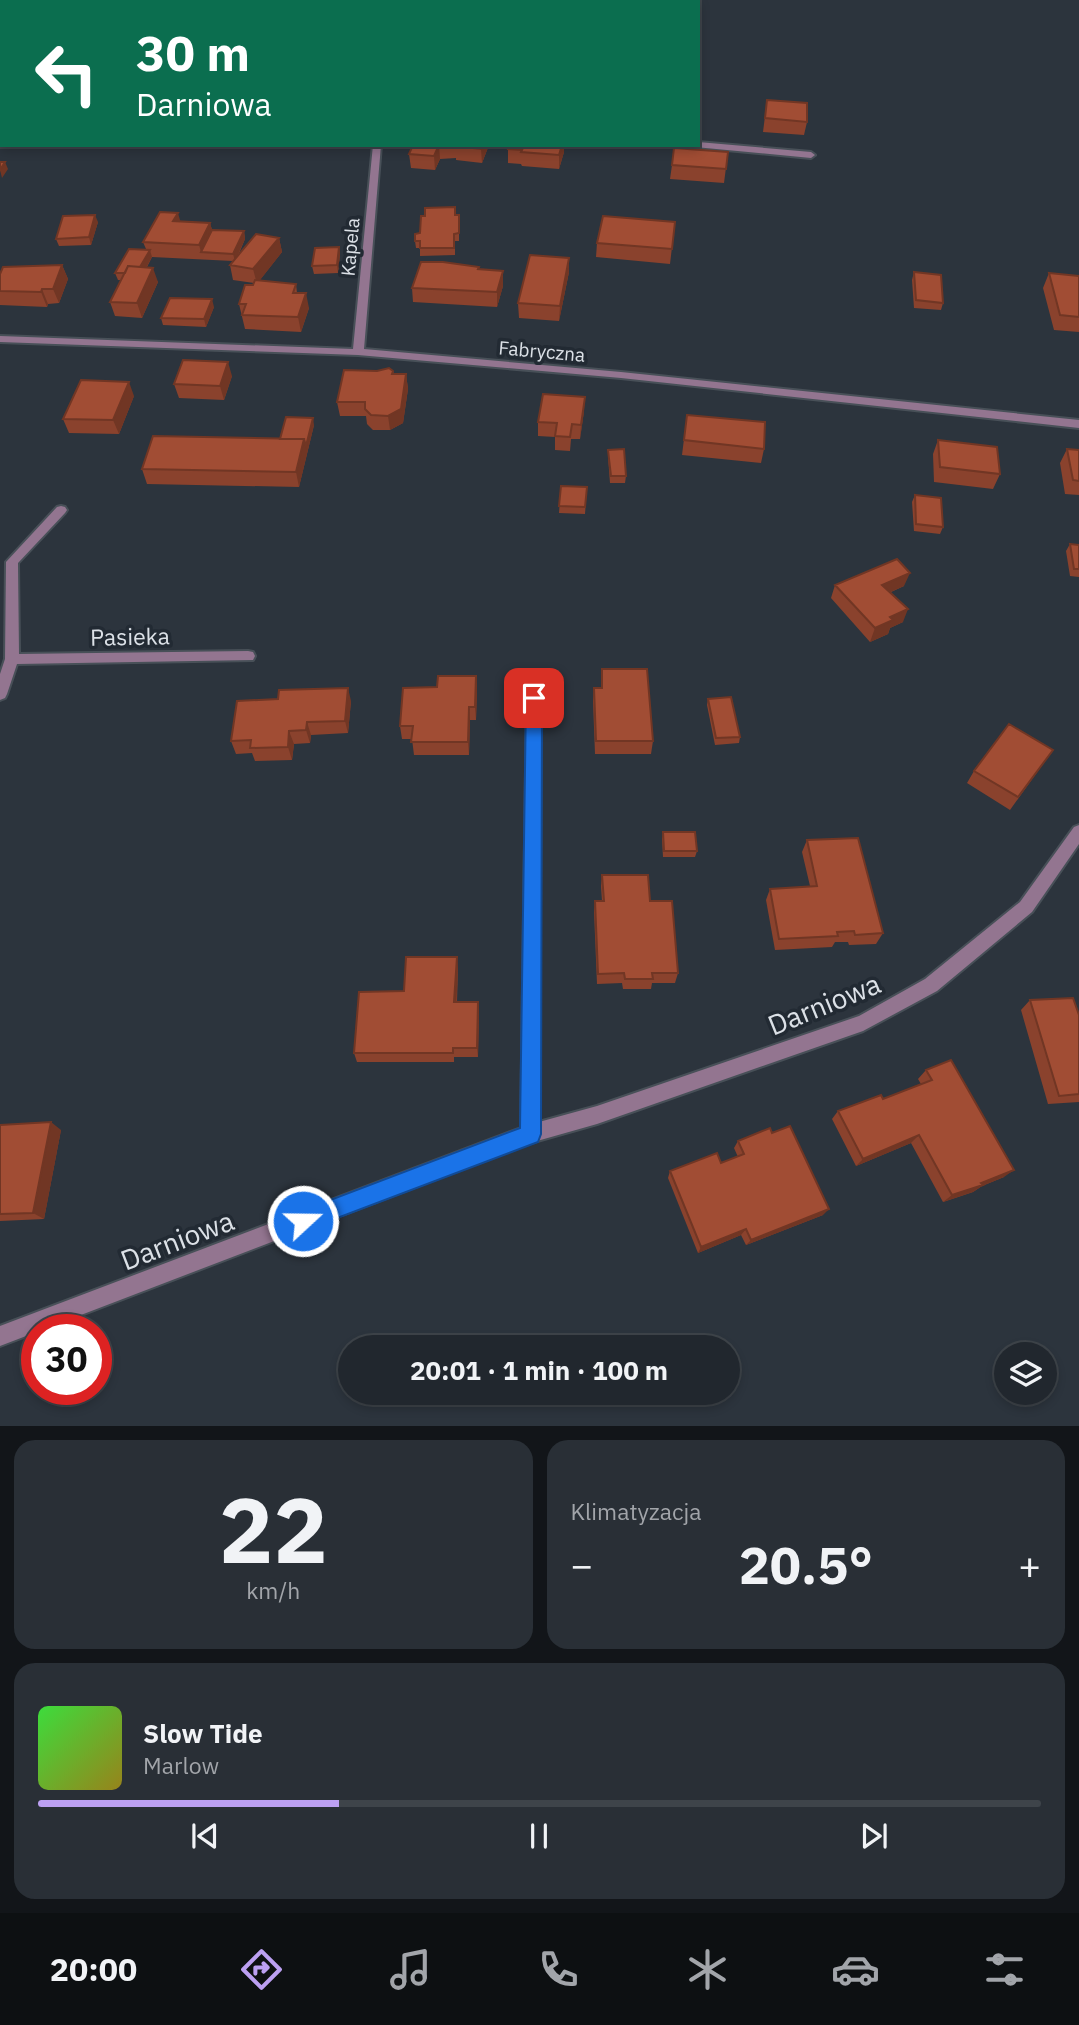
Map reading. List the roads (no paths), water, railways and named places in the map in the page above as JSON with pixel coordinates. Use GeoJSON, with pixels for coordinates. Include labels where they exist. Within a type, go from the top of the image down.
{"type":"FeatureCollection","features":[{"type":"Feature","properties":{"kind":"street"},"geometry":{"type":"LineString","coordinates":[[700,145],[811,155]]}},
{"type":"Feature","properties":{"kind":"street","name":"Kapela"},"geometry":{"type":"LineString","coordinates":[[358,352],[377,147]]}},
{"type":"Feature","properties":{"kind":"street","name":"Fabryczna"},"geometry":{"type":"LineString","coordinates":[[0,339],[358,352],[621,376],[1079,424]]}},
{"type":"Feature","properties":{"kind":"street"},"geometry":{"type":"LineString","coordinates":[[0,694],[12,659],[12,562],[61,510]]}},
{"type":"Feature","properties":{"kind":"street","name":"Pasieka"},"geometry":{"type":"LineString","coordinates":[[12,659],[248,656]]}},
{"type":"Feature","properties":{"kind":"street"},"geometry":{"type":"LineString","coordinates":[[530,1134],[534,698]]}},
{"type":"Feature","properties":{"kind":"street","name":"Darniowa"},"geometry":{"type":"LineString","coordinates":[[0,1336],[530,1134],[597,1115],[863,1023],[931,985],[1026,907],[1079,832]]}}]}
